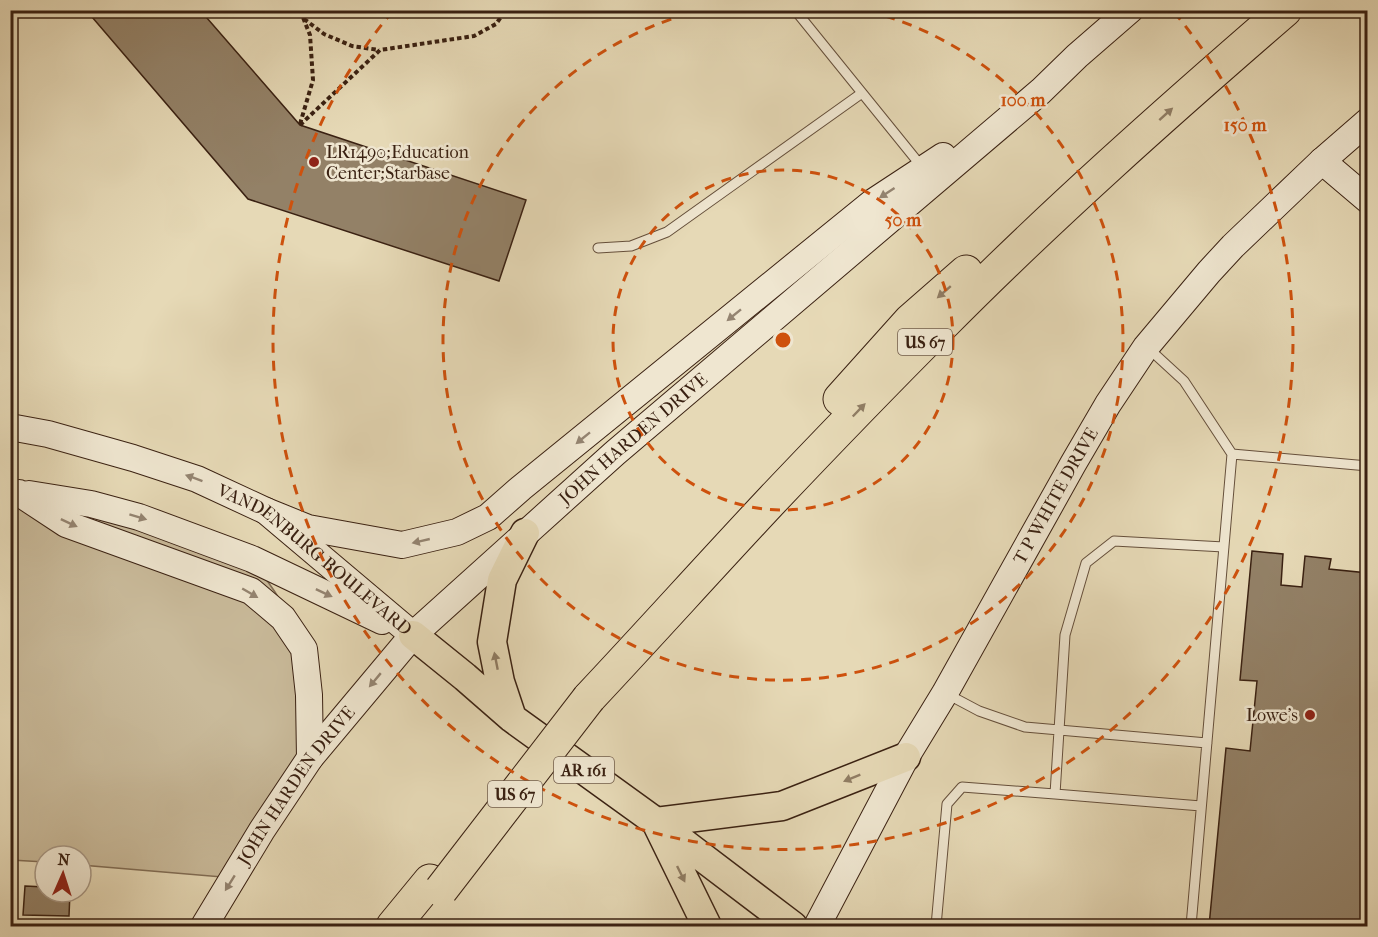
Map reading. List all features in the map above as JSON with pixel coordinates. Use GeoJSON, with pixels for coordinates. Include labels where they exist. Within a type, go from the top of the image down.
{"type":"FeatureCollection","features":[{"type":"Feature","properties":{"kind":"highway","name":"US 67"},"geometry":{"type":"LineString","coordinates":[[393,927],[435,886],[583,693],[765,483],[910,321],[984,257],[1122,126],[1250,10]]}},
{"type":"Feature","properties":{"kind":"highway","name":"US 67"},"geometry":{"type":"LineString","coordinates":[[583,693],[682,599],[773,499],[941,326],[1045,224],[1285,10]]}},
{"type":"Feature","properties":{"kind":"highway","name":"US 67"},"geometry":{"type":"LineString","coordinates":[[413,927],[435,886]]}},
{"type":"Feature","properties":{"kind":"main road","name":"JOHN HARDEN DRIVE"},"geometry":{"type":"LineString","coordinates":[[204,927],[262,830],[310,758],[412,635],[615,453],[1041,91],[1130,10]]}},
{"type":"Feature","properties":{"kind":"main road"},"geometry":{"type":"LineString","coordinates":[[266,511],[308,528],[402,545],[457,532],[488,517],[873,202],[1041,91]]}},
{"type":"Feature","properties":{"kind":"main road","name":"T P WHITE DRIVE"},"geometry":{"type":"LineString","coordinates":[[817,927],[906,757],[945,693],[1078,454],[1146,347],[1225,255],[1322,161],[1368,121]]}},
{"type":"Feature","properties":{"kind":"main road"},"geometry":{"type":"LineString","coordinates":[[1322,161],[1368,200]]}},
{"type":"Feature","properties":{"kind":"main road","name":"VANDENBURG BOULEVARD"},"geometry":{"type":"LineString","coordinates":[[10,427],[48,434],[133,458],[197,479],[266,511],[412,635]]}},
{"type":"Feature","properties":{"kind":"main road"},"geometry":{"type":"LineString","coordinates":[[15,492],[66,524],[251,591],[283,618],[304,649],[309,695],[310,758]]}},
{"type":"Feature","properties":{"kind":"main road","name":"VANDENBURG BOULEVARD"},"geometry":{"type":"LineString","coordinates":[[15,492],[91,504],[139,517],[252,560],[412,635]]}},
{"type":"Feature","properties":{"kind":"main road"},"geometry":{"type":"LineString","coordinates":[[512,718],[500,682],[492,642],[502,580],[525,533]]}},
{"type":"Feature","properties":{"kind":"main road","name":"AR 161"},"geometry":{"type":"LineString","coordinates":[[412,635],[512,718],[656,822],[793,927]]}},
{"type":"Feature","properties":{"kind":"main road"},"geometry":{"type":"LineString","coordinates":[[707,927],[656,822],[782,806],[906,757]]}},
{"type":"Feature","properties":{"kind":"lane"},"geometry":{"type":"LineString","coordinates":[[795,10],[923,169]]}},
{"type":"Feature","properties":{"kind":"lane"},"geometry":{"type":"LineString","coordinates":[[598,248],[631,246],[667,232],[862,93]]}},
{"type":"Feature","properties":{"kind":"lane"},"geometry":{"type":"LineString","coordinates":[[1146,347],[1184,381],[1232,454],[1191,927]]}},
{"type":"Feature","properties":{"kind":"lane"},"geometry":{"type":"LineString","coordinates":[[1232,454],[1368,465]]}},
{"type":"Feature","properties":{"kind":"lane"},"geometry":{"type":"LineString","coordinates":[[1055,794],[1065,635],[1086,563],[1114,541],[1224,546]]}},
{"type":"Feature","properties":{"kind":"lane"},"geometry":{"type":"LineString","coordinates":[[945,693],[980,711],[1025,727],[1207,743]]}},
{"type":"Feature","properties":{"kind":"lane"},"geometry":{"type":"LineString","coordinates":[[936,927],[947,804],[962,787],[1202,806]]}},
{"type":"Feature","properties":{"kind":"path"},"geometry":{"type":"LineString","coordinates":[[300,10],[310,35],[313,80],[300,125],[380,50]]}},
{"type":"Feature","properties":{"kind":"path"},"geometry":{"type":"LineString","coordinates":[[303,19],[324,34],[352,46],[380,50],[474,36],[496,24],[506,10]]}},
{"type":"Feature","properties":{"kind":"shaded area"},"geometry":{"type":"Polygon","coordinates":[[[10,492],[252,559],[301,634],[310,758],[234,878],[93,866],[93,844],[33,844],[33,861],[11,860],[10,492]]]}},
{"type":"Feature","properties":{"kind":"building","name":"LR1490;Education Center;Starbase"},"geometry":{"type":"Polygon","coordinates":[[[86,10],[200,10],[300,125],[526,200],[499,281],[248,199],[86,10]]]}},
{"type":"Feature","properties":{"kind":"building","name":"Lowe's"},"geometry":{"type":"Polygon","coordinates":[[[1252,551],[1283,554],[1281,585],[1302,587],[1305,556],[1331,559],[1329,569],[1368,573],[1368,926],[1209,926],[1226,748],[1250,751],[1257,681],[1240,680],[1252,551]]]}},
{"type":"Feature","properties":{"kind":"building"},"geometry":{"type":"Polygon","coordinates":[[[25,886],[33,886],[33,904],[70,904],[69,916],[23,915],[25,886]]]}},
{"type":"Feature","properties":{"kind":"place","name":"LR1490;Education Center;Starbase"},"geometry":{"type":"Point","coordinates":[314,162]}},
{"type":"Feature","properties":{"kind":"place","name":"Lowe's"},"geometry":{"type":"Point","coordinates":[1310,715]}}]}
